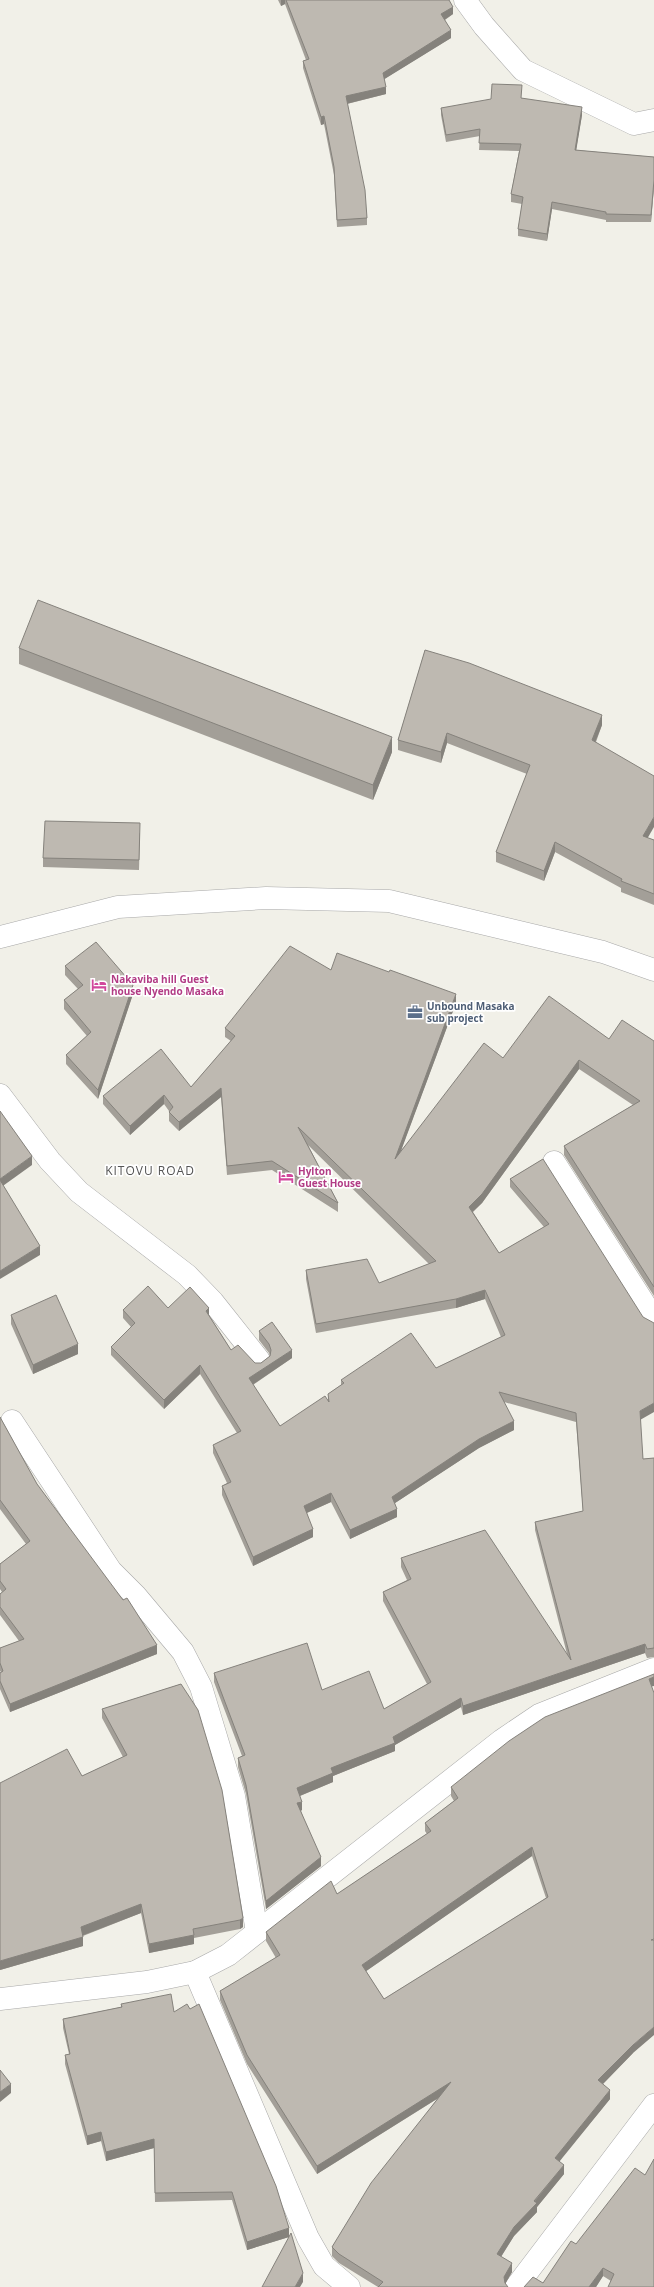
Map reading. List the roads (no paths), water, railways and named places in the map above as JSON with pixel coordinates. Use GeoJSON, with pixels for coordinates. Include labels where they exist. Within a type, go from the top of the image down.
{"type":"FeatureCollection","features":[{"type":"Feature","properties":{"kind":"street"},"geometry":{"type":"LineString","coordinates":[[465,0],[484,26],[523,70],[634,124],[654,120]]}},
{"type":"Feature","properties":{"kind":"street"},"geometry":{"type":"LineString","coordinates":[[0,936],[118,908],[266,898],[389,901],[603,952],[654,970]]}},
{"type":"Feature","properties":{"kind":"street"},"geometry":{"type":"LineString","coordinates":[[0,1095],[50,1161],[79,1192],[187,1276],[213,1302],[259,1360]]}},
{"type":"Feature","properties":{"kind":"street"},"geometry":{"type":"LineString","coordinates":[[554,1162],[654,1319]]}},
{"type":"Feature","properties":{"kind":"street"},"geometry":{"type":"LineString","coordinates":[[12,1421],[111,1571],[136,1596],[182,1652],[201,1686],[234,1796],[258,1932]]}},
{"type":"Feature","properties":{"kind":"street"},"geometry":{"type":"LineString","coordinates":[[0,1999],[147,1982],[195,1972],[228,1954],[258,1932],[502,1740],[539,1715],[654,1669]]}},
{"type":"Feature","properties":{"kind":"street"},"geometry":{"type":"LineString","coordinates":[[195,1972],[308,2238],[324,2266],[349,2287]]}},
{"type":"Feature","properties":{"kind":"street"},"geometry":{"type":"LineString","coordinates":[[516,2287],[654,2105]]}},
{"type":"Feature","properties":{"kind":"place","name":"Nakaviba hill Guest house Nyendo Masaka"},"geometry":{"type":"Point","coordinates":[99,985]}},
{"type":"Feature","properties":{"kind":"place","name":"Unbound Masaka sub project"},"geometry":{"type":"Point","coordinates":[415,1012]}},
{"type":"Feature","properties":{"kind":"place","name":"Hylton Guest House"},"geometry":{"type":"Point","coordinates":[286,1177]}},
{"type":"Feature","properties":{"kind":"district","name":"KITOVU ROAD"},"geometry":{"type":"Point","coordinates":[150,1170]}}]}
